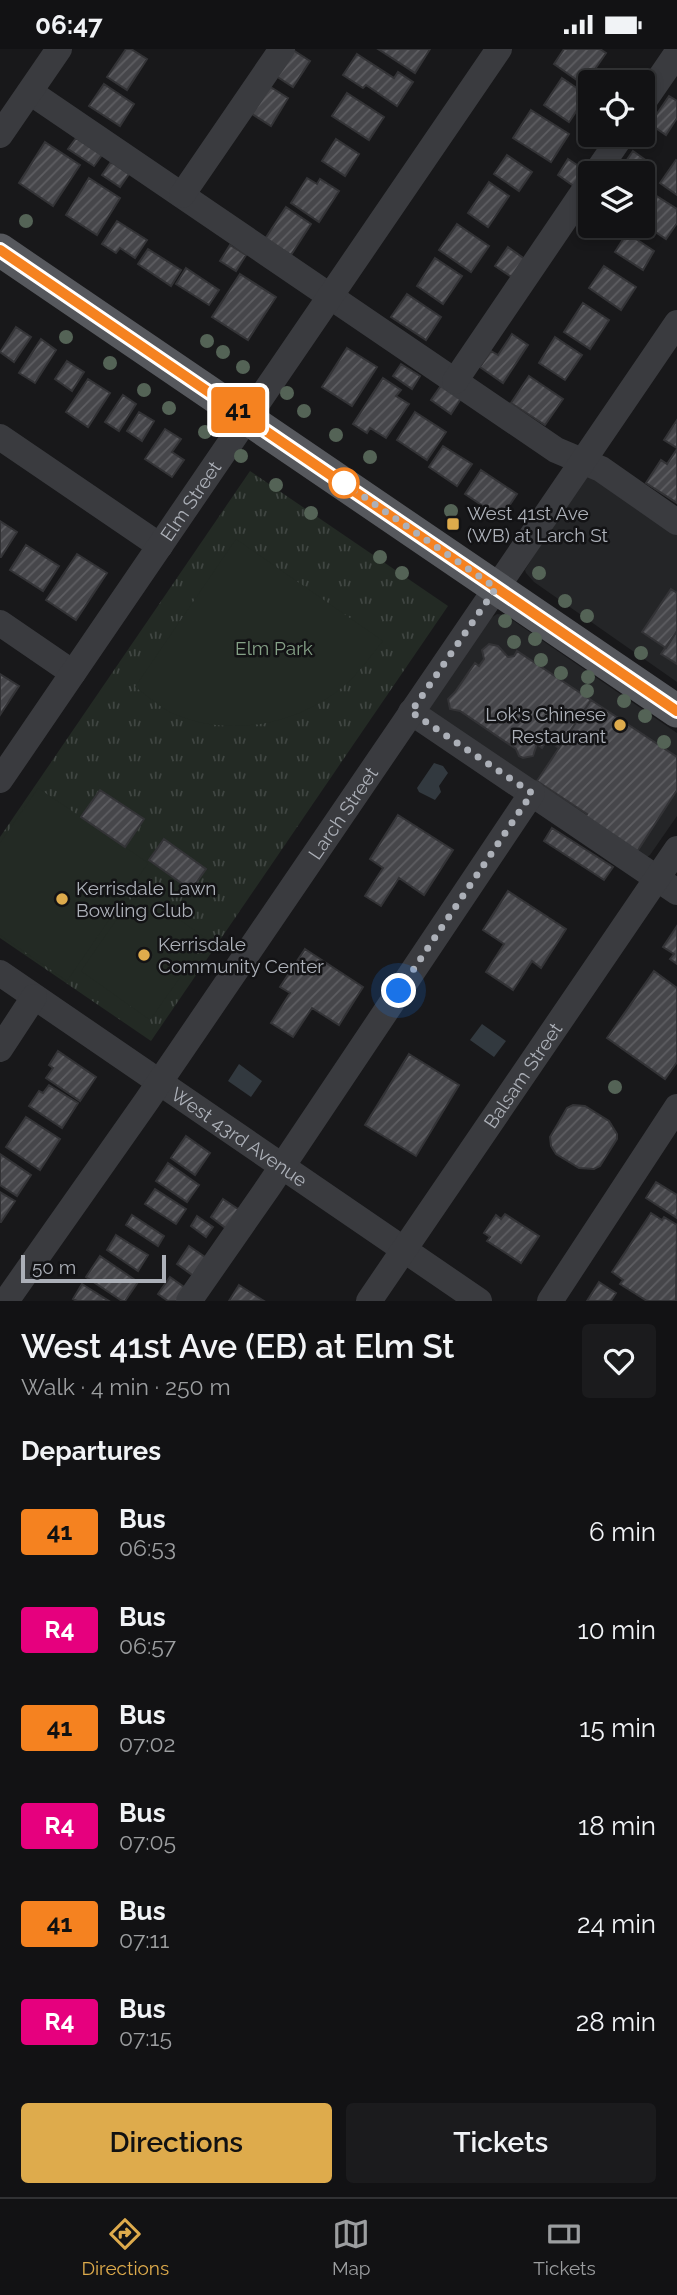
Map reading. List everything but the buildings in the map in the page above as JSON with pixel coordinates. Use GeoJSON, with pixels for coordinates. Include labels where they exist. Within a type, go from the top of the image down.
{"type":"FeatureCollection","features":[{"type":"Feature","properties":{"kind":"main road"},"geometry":{"type":"LineString","coordinates":[[0,250],[677,711]]}},
{"type":"Feature","properties":{"kind":"street"},"geometry":{"type":"LineString","coordinates":[[0,135],[59,49]]}},
{"type":"Feature","properties":{"kind":"street"},"geometry":{"type":"LineString","coordinates":[[183,195],[282,49]]}},
{"type":"Feature","properties":{"kind":"street","name":"Elm Street"},"geometry":{"type":"LineString","coordinates":[[0,780],[499,49]]}},
{"type":"Feature","properties":{"kind":"street"},"geometry":{"type":"LineString","coordinates":[[655,85],[677,53]]}},
{"type":"Feature","properties":{"kind":"street"},"geometry":{"type":"LineString","coordinates":[[30,92],[556,450],[601,469],[677,522]]}},
{"type":"Feature","properties":{"kind":"street"},"geometry":{"type":"LineString","coordinates":[[455,381],[578,200]]}},
{"type":"Feature","properties":{"kind":"street","name":"Larch Street"},"geometry":{"type":"LineString","coordinates":[[6,1301],[160,1081],[677,323]]}},
{"type":"Feature","properties":{"kind":"street"},"geometry":{"type":"LineString","coordinates":[[0,437],[160,546]]}},
{"type":"Feature","properties":{"kind":"street"},"geometry":{"type":"LineString","coordinates":[[0,623],[74,673]]}},
{"type":"Feature","properties":{"kind":"street"},"geometry":{"type":"LineString","coordinates":[[411,712],[667,885]]}},
{"type":"Feature","properties":{"kind":"street"},"geometry":{"type":"LineString","coordinates":[[189,1301],[532,793]]}},
{"type":"Feature","properties":{"kind":"street","name":"Balsam Street"},"geometry":{"type":"LineString","coordinates":[[369,1301],[667,885],[677,849]]}},
{"type":"Feature","properties":{"kind":"street","name":"West 43rd Avenue"},"geometry":{"type":"LineString","coordinates":[[0,974],[479,1301]]}},
{"type":"Feature","properties":{"kind":"street"},"geometry":{"type":"LineString","coordinates":[[0,1049],[34,996]]}},
{"type":"Feature","properties":{"kind":"street"},"geometry":{"type":"LineString","coordinates":[[550,1301],[677,1107]]}},
{"type":"Feature","properties":{"kind":"shaded area"},"geometry":{"type":"Polygon","coordinates":[[[584,471],[677,530],[677,682],[534,582],[526,573],[525,570],[584,471]]]}},
{"type":"Feature","properties":{"kind":"shaded area"},"geometry":{"type":"Polygon","coordinates":[[[497,614],[505,615],[677,733],[677,816],[647,857],[428,710],[491,618],[497,614]]]}},
{"type":"Feature","properties":{"kind":"shaded area"},"geometry":{"type":"Polygon","coordinates":[[[434,763],[443,766],[448,773],[439,786],[441,792],[435,800],[419,792],[417,788],[434,763]]]}},
{"type":"Feature","properties":{"kind":"shaded area"},"geometry":{"type":"Polygon","coordinates":[[[482,1024],[506,1041],[494,1057],[470,1040],[482,1024]]]}},
{"type":"Feature","properties":{"kind":"shaded area"},"geometry":{"type":"Polygon","coordinates":[[[239,1064],[262,1081],[251,1097],[228,1081],[239,1064]]]}},
{"type":"Feature","properties":{"kind":"green space","name":"Elm Park"},"geometry":{"type":"Polygon","coordinates":[[[250,471],[448,606],[151,1041],[0,938],[0,837],[250,471]]]}},
{"type":"Feature","properties":{"kind":"green space"},"geometry":{"type":"Polygon","coordinates":[[[236,539],[383,641],[345,685],[326,699],[285,718],[241,726],[218,725],[174,714],[135,687],[236,539]]]}},
{"type":"Feature","properties":{"kind":"green space","name":"Kerrisdale Lawn Bowling Club"},"geometry":{"type":"Polygon","coordinates":[[[38,788],[81,817],[100,790],[144,819],[125,847],[148,863],[67,981],[0,935],[0,843],[38,788]]]}},
{"type":"Feature","properties":{"kind":"green space","name":"Kerrisdale Community Center"},"geometry":{"type":"Polygon","coordinates":[[[137,890],[207,939],[150,1020],[81,971],[137,890]]]}},
{"type":"Feature","properties":{"kind":"bus line","name":"41"},"geometry":{"type":"LineString","coordinates":[[0,250],[677,711]]}},
{"type":"Feature","properties":{"kind":"place","name":"West 41st Ave (WB) at Larch St"},"geometry":{"type":"Point","coordinates":[453,524]}},
{"type":"Feature","properties":{"kind":"place","name":"Lok's Chinese Restaurant"},"geometry":{"type":"Point","coordinates":[620,725]}},
{"type":"Feature","properties":{"kind":"place","name":"Kerrisdale Lawn Bowling Club"},"geometry":{"type":"Point","coordinates":[62,899]}},
{"type":"Feature","properties":{"kind":"place","name":"Kerrisdale Community Center"},"geometry":{"type":"Point","coordinates":[144,955]}},
{"type":"Feature","properties":{"kind":"route"},"geometry":{"type":"LineString","coordinates":[[344,483],[496,588],[411,712],[532,793],[399,991]]}}]}
